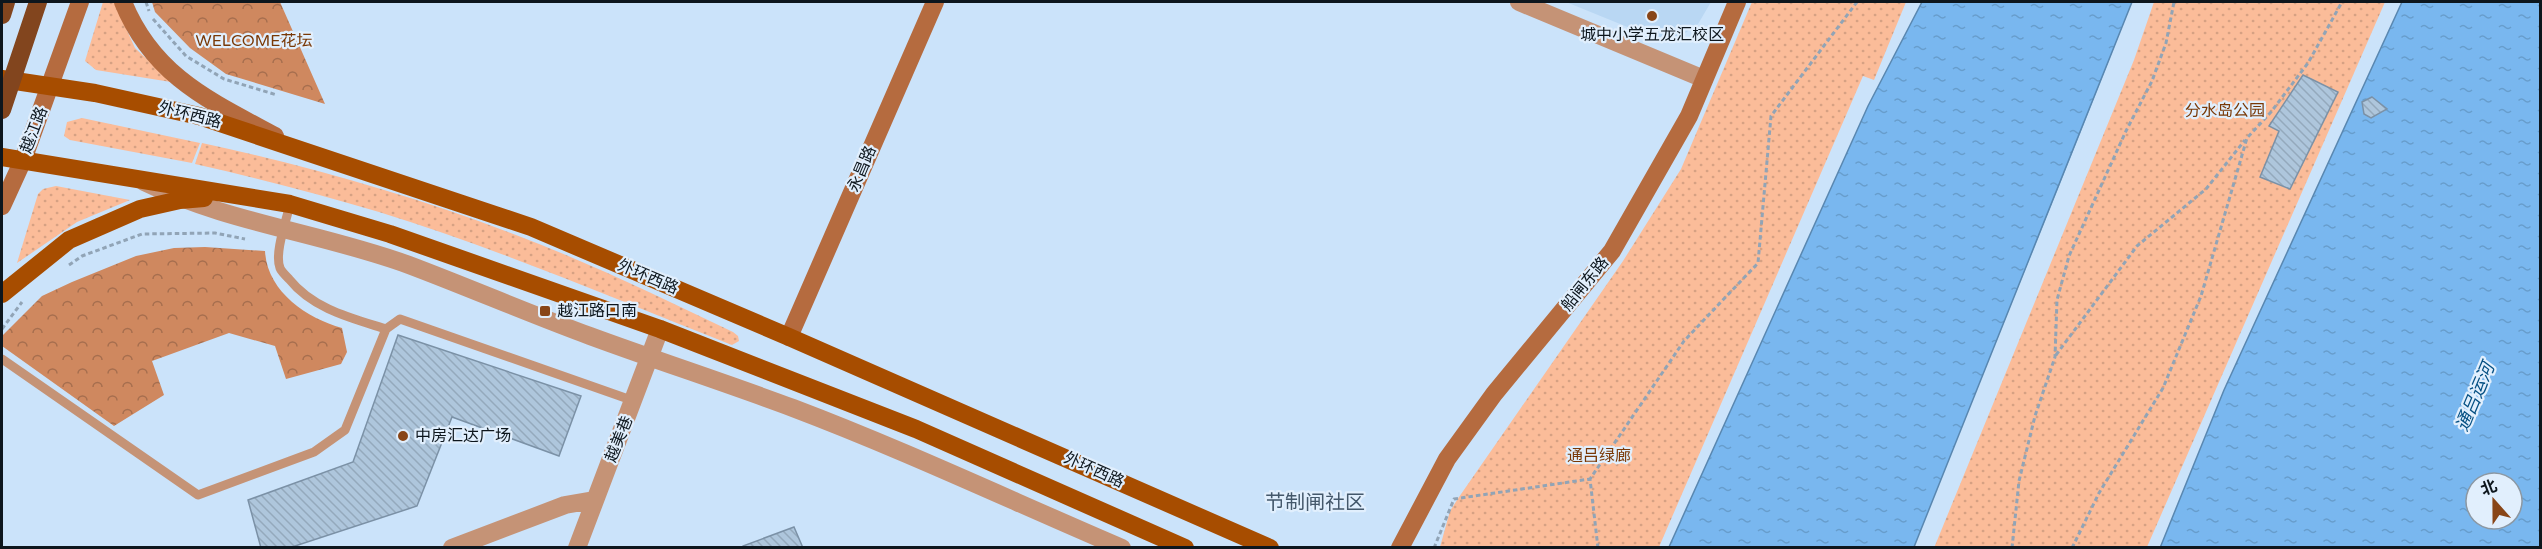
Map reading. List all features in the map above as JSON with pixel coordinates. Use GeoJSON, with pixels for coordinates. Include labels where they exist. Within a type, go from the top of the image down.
{"type":"FeatureCollection","features":[{"type":"Feature","properties":{"kind":"highway"},"geometry":{"type":"LineString","coordinates":[[2,15],[6,2]]}},
{"type":"Feature","properties":{"kind":"highway"},"geometry":{"type":"LineString","coordinates":[[2,110],[38,2]]}},
{"type":"Feature","properties":{"kind":"main road","name":"外环西路"},"geometry":{"type":"LineString","coordinates":[[2,80],[51,86],[199,116],[290,144],[531,227],[789,337],[1270,548]]}},
{"type":"Feature","properties":{"kind":"main road","name":"外环西路"},"geometry":{"type":"LineString","coordinates":[[2,157],[290,204],[390,234],[660,329],[916,429],[1185,548]]}},
{"type":"Feature","properties":{"kind":"main road"},"geometry":{"type":"LineString","coordinates":[[2,294],[69,240],[140,209],[180,200],[233,196]]}},
{"type":"Feature","properties":{"kind":"street","name":"越江路"},"geometry":{"type":"LineString","coordinates":[[2,206],[23,160],[80,2]]}},
{"type":"Feature","properties":{"kind":"street"},"geometry":{"type":"LineString","coordinates":[[123,2],[139,35],[157,58],[182,82],[207,99],[290,144]]}},
{"type":"Feature","properties":{"kind":"street","name":"永昌路"},"geometry":{"type":"LineString","coordinates":[[789,337],[935,2]]}},
{"type":"Feature","properties":{"kind":"street"},"geometry":{"type":"LineString","coordinates":[[1519,2],[1704,79]]}},
{"type":"Feature","properties":{"kind":"street","name":"船闸东路"},"geometry":{"type":"LineString","coordinates":[[1400,548],[1447,459],[1494,394],[1612,251],[1689,116],[1737,2]]}},
{"type":"Feature","properties":{"kind":"street"},"geometry":{"type":"LineString","coordinates":[[140,180],[180,200],[241,218],[321,237],[407,264],[650,357],[793,408],[904,453],[1122,548]]}},
{"type":"Feature","properties":{"kind":"street","name":"越美巷"},"geometry":{"type":"LineString","coordinates":[[577,548],[660,329]]}},
{"type":"Feature","properties":{"kind":"street"},"geometry":{"type":"LineString","coordinates":[[452,548],[565,505],[594,501]]}},
{"type":"Feature","properties":{"kind":"lane"},"geometry":{"type":"LineString","coordinates":[[290,204],[279,252],[280,268],[296,288],[313,301],[338,313],[386,329]]}},
{"type":"Feature","properties":{"kind":"lane"},"geometry":{"type":"LineString","coordinates":[[2,359],[198,495],[314,452],[345,430],[386,329],[400,319],[634,401]]}},
{"type":"Feature","properties":{"kind":"path"},"geometry":{"type":"LineString","coordinates":[[146,2],[150,16],[186,56],[224,79],[277,95]]}},
{"type":"Feature","properties":{"kind":"path"},"geometry":{"type":"LineString","coordinates":[[1598,548],[1590,479],[1684,341],[1758,263],[1771,116],[1857,2]]}},
{"type":"Feature","properties":{"kind":"path"},"geometry":{"type":"LineString","coordinates":[[2012,548],[2019,481],[2035,416],[2055,357],[2057,300],[2069,255],[2126,131],[2152,81],[2166,43],[2174,2]]}},
{"type":"Feature","properties":{"kind":"path"},"geometry":{"type":"LineString","coordinates":[[2055,357],[2138,246],[2206,189],[2271,112],[2308,63],[2342,2]]}},
{"type":"Feature","properties":{"kind":"path"},"geometry":{"type":"LineString","coordinates":[[2072,548],[2099,493],[2163,388],[2200,296],[2247,138]]}},
{"type":"Feature","properties":{"kind":"path"},"geometry":{"type":"LineString","coordinates":[[65,267],[82,256],[142,234],[215,233],[250,240]]}},
{"type":"Feature","properties":{"kind":"path"},"geometry":{"type":"LineString","coordinates":[[2,329],[25,298]]}},
{"type":"Feature","properties":{"kind":"path"},"geometry":{"type":"LineString","coordinates":[[1434,548],[1454,499],[1590,479]]}},
{"type":"Feature","properties":{"kind":"shaded area","name":"城中小学五龙汇校区"},"geometry":{"type":"Polygon","coordinates":[[[1566,2],[1711,2],[1698,24],[1681,36],[1657,39],[1566,2]]]}},
{"type":"Feature","properties":{"kind":"green space"},"geometry":{"type":"Polygon","coordinates":[[[103,2],[114,2],[135,48],[171,82],[96,70],[85,61],[103,2]]]}},
{"type":"Feature","properties":{"kind":"green space","name":"WELCOME花坛"},"geometry":{"type":"Polygon","coordinates":[[[152,2],[280,2],[325,104],[226,74],[190,48],[155,12],[152,2]]]}},
{"type":"Feature","properties":{"kind":"green space","name":"通吕绿廊"},"geometry":{"type":"Polygon","coordinates":[[[1752,2],[1906,2],[1874,80],[1863,76],[1659,547],[1440,547],[1450,511],[1623,261],[1681,169],[1752,2]]]}},
{"type":"Feature","properties":{"kind":"green space","name":"分水岛公园"},"geometry":{"type":"Polygon","coordinates":[[[2154,2],[2385,2],[2147,547],[1934,548],[2134,60],[2154,2]]]}},
{"type":"Feature","properties":{"kind":"green space"},"geometry":{"type":"Polygon","coordinates":[[[82,118],[200,143],[192,163],[70,140],[64,136],[67,122],[82,118]]]}},
{"type":"Feature","properties":{"kind":"green space"},"geometry":{"type":"Polygon","coordinates":[[[202,143],[361,183],[478,221],[626,281],[733,332],[738,336],[739,341],[732,345],[557,275],[424,226],[310,193],[195,164],[202,143]]]}},
{"type":"Feature","properties":{"kind":"green space"},"geometry":{"type":"Polygon","coordinates":[[[56,186],[130,200],[77,222],[17,263],[38,194],[43,189],[56,186]]]}},
{"type":"Feature","properties":{"kind":"green space"},"geometry":{"type":"Polygon","coordinates":[[[205,247],[265,251],[267,265],[273,278],[291,301],[315,317],[342,328],[347,352],[341,364],[286,379],[275,346],[229,333],[152,361],[164,395],[114,426],[2,346],[2,336],[42,296],[136,256],[174,248],[205,247]]]}},
{"type":"Feature","properties":{"kind":"water"},"geometry":{"type":"Polygon","coordinates":[[[1922,2],[2132,2],[1914,547],[1669,547],[1868,106],[1922,2]]]}},
{"type":"Feature","properties":{"kind":"water","name":"通吕运河"},"geometry":{"type":"Polygon","coordinates":[[[2402,2],[2540,2],[2540,547],[2160,548],[2224,390],[2402,2]]]}},
{"type":"Feature","properties":{"kind":"building"},"geometry":{"type":"Polygon","coordinates":[[[2303,75],[2338,92],[2290,189],[2260,177],[2279,131],[2269,126],[2303,75]]]}},
{"type":"Feature","properties":{"kind":"building"},"geometry":{"type":"Polygon","coordinates":[[[2372,97],[2387,109],[2371,118],[2364,114],[2362,102],[2372,97]]]}},
{"type":"Feature","properties":{"kind":"building","name":"中房汇达广场"},"geometry":{"type":"Polygon","coordinates":[[[398,335],[581,396],[559,456],[452,417],[417,506],[289,548],[261,548],[248,500],[353,462],[398,335]]]}},
{"type":"Feature","properties":{"kind":"building"},"geometry":{"type":"Polygon","coordinates":[[[794,527],[803,548],[743,548],[743,546],[794,527]]]}},
{"type":"Feature","properties":{"kind":"place","name":"城中小学五龙汇校区"},"geometry":{"type":"Point","coordinates":[1652,16]}},
{"type":"Feature","properties":{"kind":"place","name":"越江路口南"},"geometry":{"type":"Point","coordinates":[545,311]}},
{"type":"Feature","properties":{"kind":"place","name":"中房汇达广场"},"geometry":{"type":"Point","coordinates":[403,436]}},
{"type":"Feature","properties":{"kind":"district","name":"节制闸社区"},"geometry":{"type":"Point","coordinates":[1315,503]}}]}
